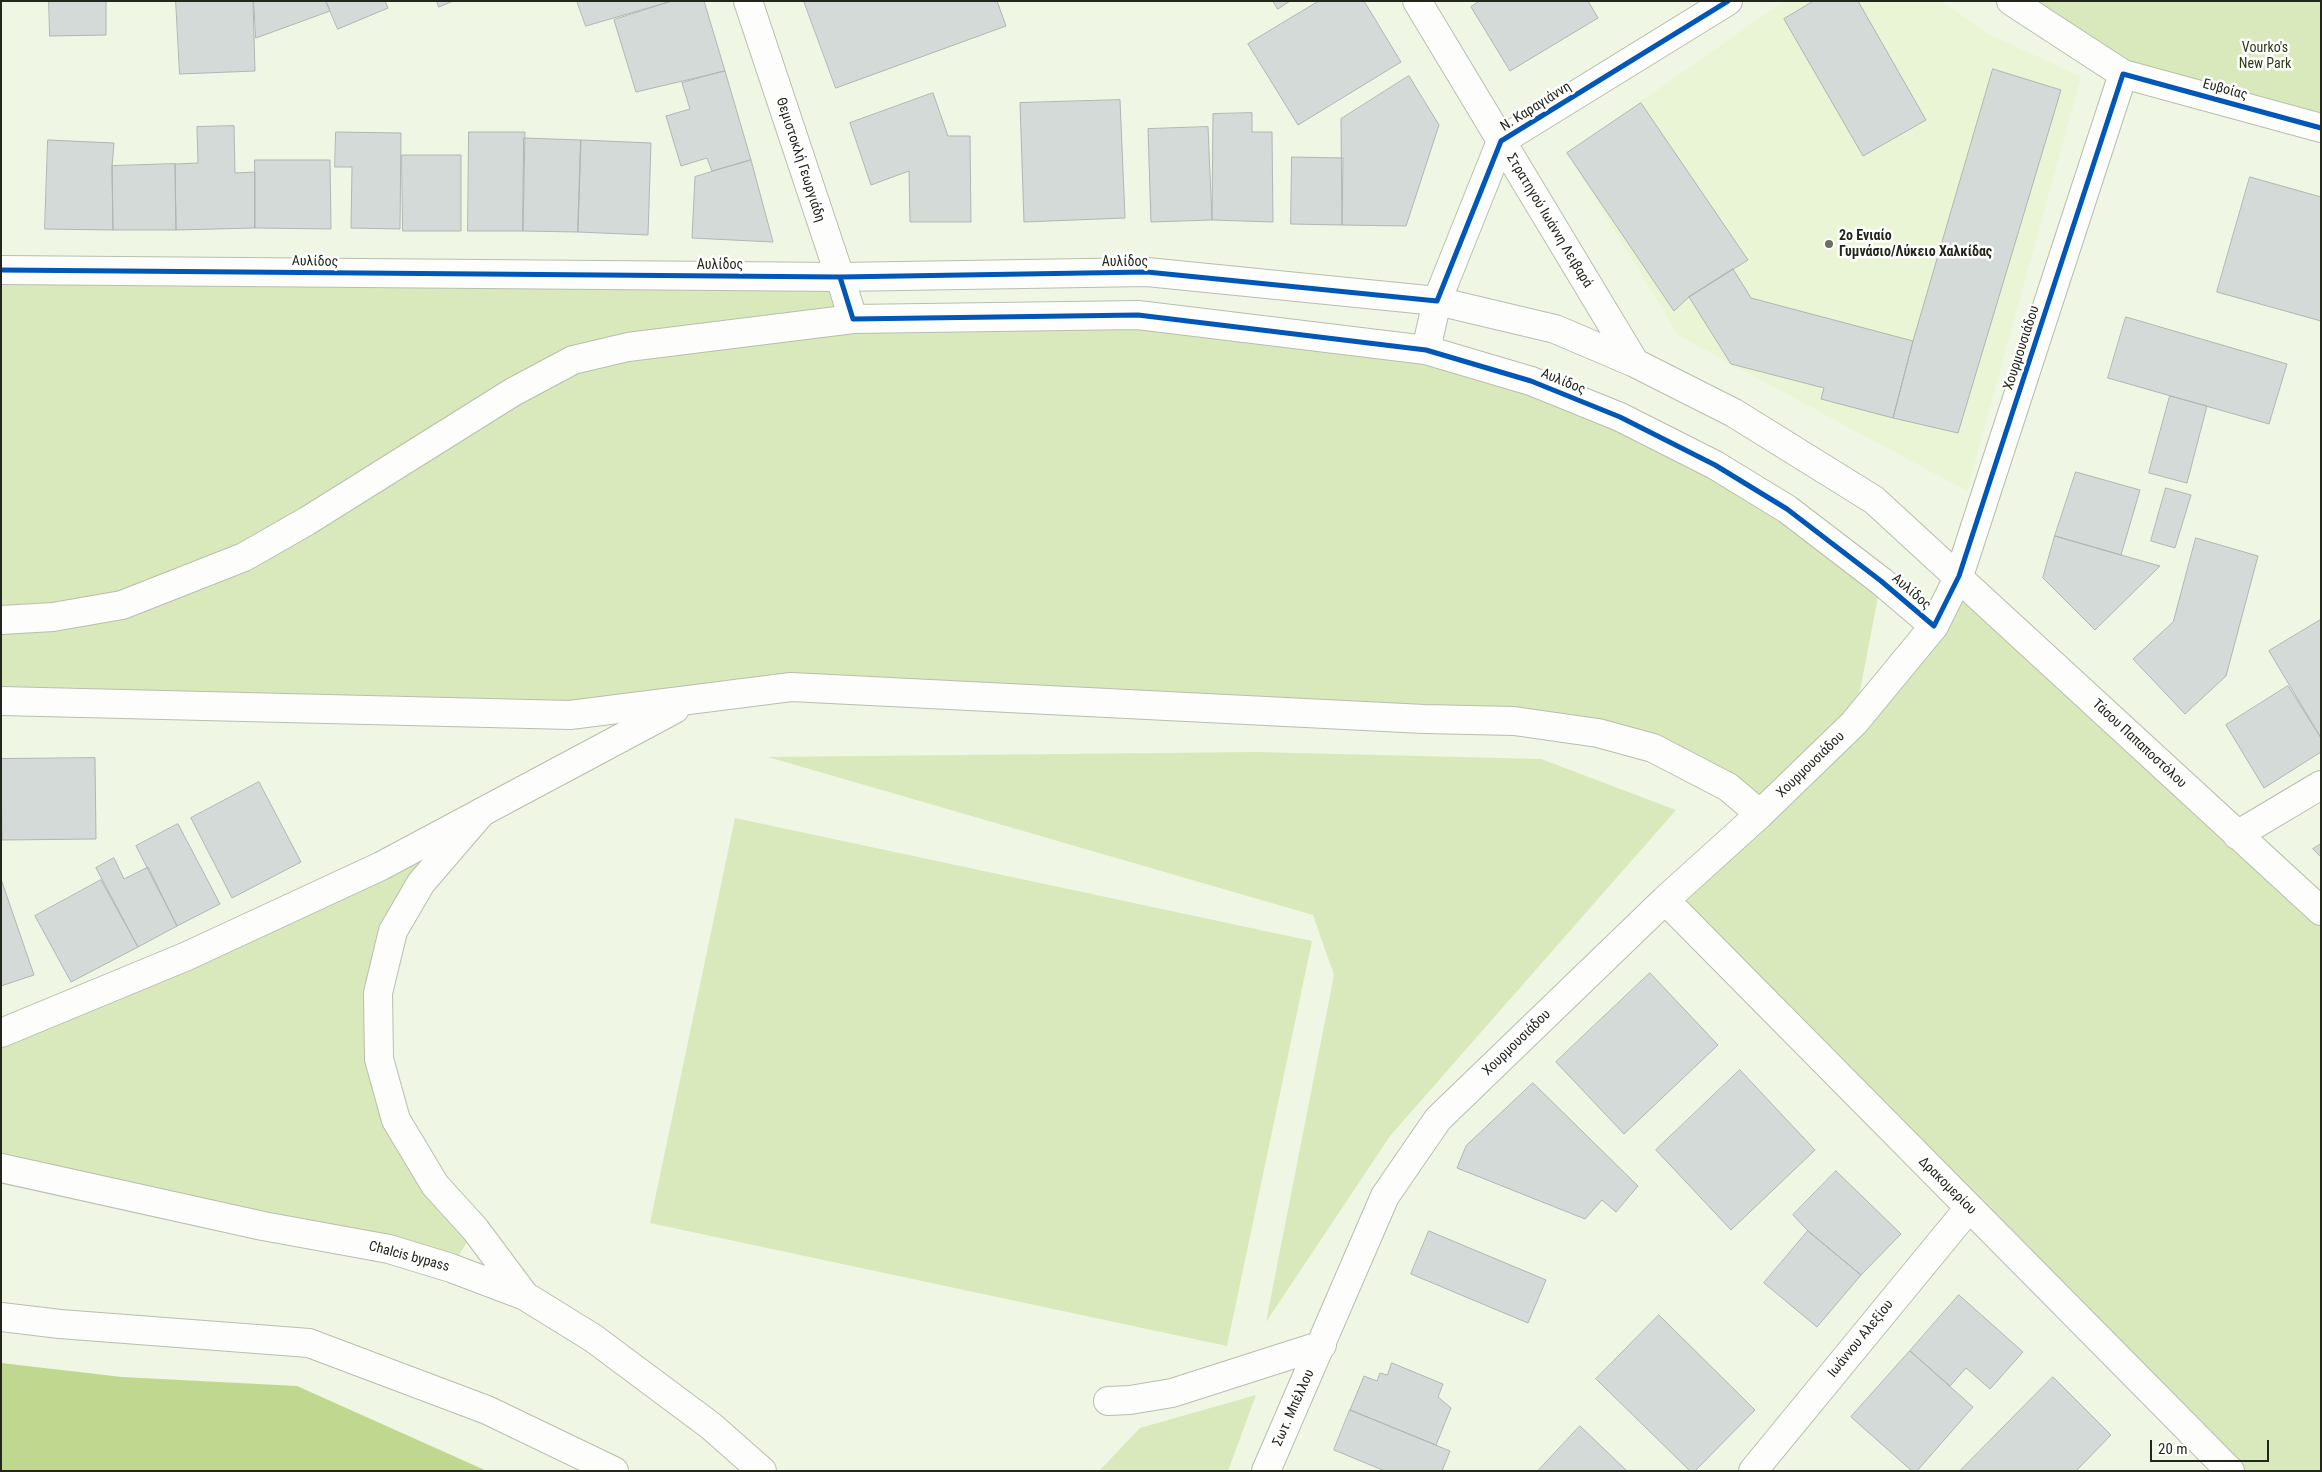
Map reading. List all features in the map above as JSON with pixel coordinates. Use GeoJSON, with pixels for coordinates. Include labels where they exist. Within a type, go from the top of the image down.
{"type":"FeatureCollection","features":[{"type":"Feature","properties":{"kind":"street","name":"Θεμιστοκλή Γεωργιάδη"},"geometry":{"type":"LineString","coordinates":[[748,1],[853,319]]}},
{"type":"Feature","properties":{"kind":"street","name":"Στρατηγού Ιωάννη Λειβαρά"},"geometry":{"type":"LineString","coordinates":[[1417,1],[1635,363]]}},
{"type":"Feature","properties":{"kind":"street","name":"Ν. Καραγιάννη"},"geometry":{"type":"LineString","coordinates":[[1426,350],[1438,301],[1501,141],[1728,1]]}},
{"type":"Feature","properties":{"kind":"street","name":"Ευβοίας"},"geometry":{"type":"LineString","coordinates":[[2011,1],[2123,74],[2321,128]]}},
{"type":"Feature","properties":{"kind":"street","name":"Χουρμουσιάδου"},"geometry":{"type":"LineString","coordinates":[[1322,1345],[1385,1196],[1438,1119],[1665,900],[1760,814],[1854,723],[1934,626],[1959,576],[2123,74]]}},
{"type":"Feature","properties":{"kind":"street","name":"Αυλίδος"},"geometry":{"type":"LineString","coordinates":[[1,270],[840,278],[1147,272],[1438,301],[1554,329],[1635,363],[1734,413],[1874,500],[1959,576]]}},
{"type":"Feature","properties":{"kind":"street","name":"Αυλίδος"},"geometry":{"type":"LineString","coordinates":[[1,620],[53,617],[122,605],[244,558],[307,521],[513,392],[573,360],[628,347],[853,319],[1138,315],[1426,350],[1531,381],[1620,417],[1714,465],[1787,509],[1874,576],[1934,626]]}},
{"type":"Feature","properties":{"kind":"street","name":"Τάσου Παπαποστόλου"},"geometry":{"type":"LineString","coordinates":[[1959,576],[2321,911]]}},
{"type":"Feature","properties":{"kind":"street"},"geometry":{"type":"LineString","coordinates":[[1,702],[570,715],[791,687],[1424,719],[1514,721],[1598,733],[1653,748],[1728,787],[1760,814]]}},
{"type":"Feature","properties":{"kind":"street"},"geometry":{"type":"LineString","coordinates":[[1,1033],[196,952],[381,866],[688,701]]}},
{"type":"Feature","properties":{"kind":"street"},"geometry":{"type":"LineString","coordinates":[[2237,835],[2321,785]]}},
{"type":"Feature","properties":{"kind":"street"},"geometry":{"type":"LineString","coordinates":[[482,812],[422,883],[393,931],[378,993],[379,1059],[396,1120],[435,1185],[475,1229],[525,1296]]}},
{"type":"Feature","properties":{"kind":"street","name":"Δρακομερίου"},"geometry":{"type":"LineString","coordinates":[[1665,900],[2230,1471]]}},
{"type":"Feature","properties":{"kind":"street","name":"Chalcis bypass"},"geometry":{"type":"LineString","coordinates":[[1,1168],[263,1226],[389,1249],[450,1268],[525,1296],[616,1355],[710,1426],[762,1471]]}},
{"type":"Feature","properties":{"kind":"street","name":"Ιωάννου Αλεξίου"},"geometry":{"type":"LineString","coordinates":[[1753,1471],[1969,1208]]}},
{"type":"Feature","properties":{"kind":"street"},"geometry":{"type":"LineString","coordinates":[[1,1317],[60,1324],[309,1343],[487,1410],[614,1471]]}},
{"type":"Feature","properties":{"kind":"street"},"geometry":{"type":"LineString","coordinates":[[1108,1401],[1130,1400],[1172,1393],[1322,1345]]}},
{"type":"Feature","properties":{"kind":"street","name":"Σωτ. Μπέλλου"},"geometry":{"type":"LineString","coordinates":[[1266,1471],[1322,1345]]}},
{"type":"Feature","properties":{"kind":"shaded area","name":"2ο Ενιαίο Γυμνάσιο/Λύκειο Χαλκίδας"},"geometry":{"type":"Polygon","coordinates":[[[1784,1],[1942,1],[1987,33],[2081,77],[1967,491],[1679,336],[1567,153],[1784,1]]]}},
{"type":"Feature","properties":{"kind":"shaded area"},"geometry":{"type":"Polygon","coordinates":[[[1,1363],[122,1377],[297,1386],[487,1471],[1,1471],[1,1363]]]}},
{"type":"Feature","properties":{"kind":"green space","name":"Vourko's New Park"},"geometry":{"type":"Polygon","coordinates":[[[2026,1],[2321,1],[2321,128],[2123,74],[2026,1]]]}},
{"type":"Feature","properties":{"kind":"green space"},"geometry":{"type":"Polygon","coordinates":[[[1,270],[840,277],[853,319],[1138,315],[1426,350],[1620,417],[1881,581],[1854,722],[1959,576],[2321,911],[2321,1471],[2230,1471],[1665,900],[1760,814],[1598,733],[791,687],[688,701],[1,701],[1,270]]]}},
{"type":"Feature","properties":{"kind":"green space"},"geometry":{"type":"Polygon","coordinates":[[[1256,752],[1541,759],[1676,810],[1390,1136],[1266,1322],[1334,975],[1313,915],[768,757],[1256,752]]]}},
{"type":"Feature","properties":{"kind":"green space"},"geometry":{"type":"Polygon","coordinates":[[[482,812],[422,883],[378,993],[396,1120],[475,1229],[451,1268],[1,1168],[1,1033],[482,812]]]}},
{"type":"Feature","properties":{"kind":"green space"},"geometry":{"type":"Polygon","coordinates":[[[735,818],[1312,941],[1227,1346],[650,1223],[735,818]]]}},
{"type":"Feature","properties":{"kind":"green space"},"geometry":{"type":"Polygon","coordinates":[[[1256,1395],[1228,1471],[1099,1471],[1140,1428],[1256,1395]]]}},
{"type":"Feature","properties":{"kind":"building"},"geometry":{"type":"Polygon","coordinates":[[[49,1],[106,1],[106,35],[50,36],[49,1]]]}},
{"type":"Feature","properties":{"kind":"building"},"geometry":{"type":"Polygon","coordinates":[[[176,1],[253,1],[255,71],[180,74],[176,1]]]}},
{"type":"Feature","properties":{"kind":"building"},"geometry":{"type":"Polygon","coordinates":[[[254,1],[326,1],[330,11],[256,38],[254,1]]]}},
{"type":"Feature","properties":{"kind":"building"},"geometry":{"type":"Polygon","coordinates":[[[326,1],[385,1],[388,8],[338,29],[326,1]]]}},
{"type":"Feature","properties":{"kind":"building"},"geometry":{"type":"Polygon","coordinates":[[[437,1],[453,1],[439,7],[437,1]]]}},
{"type":"Feature","properties":{"kind":"building"},"geometry":{"type":"Polygon","coordinates":[[[577,1],[672,1],[586,26],[577,1]]]}},
{"type":"Feature","properties":{"kind":"building"},"geometry":{"type":"Polygon","coordinates":[[[672,1],[704,1],[725,71],[636,92],[614,20],[672,1]]]}},
{"type":"Feature","properties":{"kind":"building"},"geometry":{"type":"Polygon","coordinates":[[[804,1],[997,1],[1006,26],[836,88],[804,1]]]}},
{"type":"Feature","properties":{"kind":"building"},"geometry":{"type":"Polygon","coordinates":[[[1273,1],[1290,1],[1278,9],[1273,1]]]}},
{"type":"Feature","properties":{"kind":"building"},"geometry":{"type":"Polygon","coordinates":[[[1319,1],[1364,1],[1401,62],[1298,125],[1248,44],[1319,1]]]}},
{"type":"Feature","properties":{"kind":"building"},"geometry":{"type":"Polygon","coordinates":[[[1480,1],[1588,1],[1598,18],[1510,71],[1471,7],[1480,1]]]}},
{"type":"Feature","properties":{"kind":"building"},"geometry":{"type":"Polygon","coordinates":[[[1814,1],[1858,1],[1926,120],[1863,156],[1784,19],[1814,1]]]}},
{"type":"Feature","properties":{"kind":"building"},"geometry":{"type":"Polygon","coordinates":[[[1993,69],[2061,90],[1958,433],[1893,418],[1913,341],[1993,69]]]}},
{"type":"Feature","properties":{"kind":"building"},"geometry":{"type":"Polygon","coordinates":[[[725,71],[751,160],[712,171],[707,158],[681,166],[666,116],[690,109],[682,83],[725,71]]]}},
{"type":"Feature","properties":{"kind":"building"},"geometry":{"type":"Polygon","coordinates":[[[1409,76],[1439,125],[1406,226],[1342,225],[1341,119],[1409,76]]]}},
{"type":"Feature","properties":{"kind":"building"},"geometry":{"type":"Polygon","coordinates":[[[933,93],[948,136],[970,136],[971,222],[910,222],[909,171],[871,185],[850,123],[933,93]]]}},
{"type":"Feature","properties":{"kind":"building"},"geometry":{"type":"Polygon","coordinates":[[[1120,100],[1125,218],[1024,222],[1020,103],[1120,100]]]}},
{"type":"Feature","properties":{"kind":"building"},"geometry":{"type":"Polygon","coordinates":[[[1641,103],[1748,260],[1689,297],[1674,311],[1567,153],[1641,103]]]}},
{"type":"Feature","properties":{"kind":"building"},"geometry":{"type":"Polygon","coordinates":[[[1252,113],[1252,132],[1272,132],[1273,222],[1212,220],[1213,114],[1252,113]]]}},
{"type":"Feature","properties":{"kind":"building"},"geometry":{"type":"Polygon","coordinates":[[[234,126],[235,173],[255,172],[255,228],[176,230],[175,164],[198,163],[197,127],[234,126]]]}},
{"type":"Feature","properties":{"kind":"building"},"geometry":{"type":"Polygon","coordinates":[[[1208,127],[1212,220],[1151,222],[1148,129],[1208,127]]]}},
{"type":"Feature","properties":{"kind":"building"},"geometry":{"type":"Polygon","coordinates":[[[336,132],[401,133],[400,229],[351,228],[352,167],[335,167],[336,132]]]}},
{"type":"Feature","properties":{"kind":"building"},"geometry":{"type":"Polygon","coordinates":[[[469,132],[525,132],[523,231],[468,231],[469,132]]]}},
{"type":"Feature","properties":{"kind":"building"},"geometry":{"type":"Polygon","coordinates":[[[524,138],[581,140],[578,232],[523,231],[524,138]]]}},
{"type":"Feature","properties":{"kind":"building"},"geometry":{"type":"Polygon","coordinates":[[[48,140],[114,143],[112,166],[113,230],[45,229],[48,140]]]}},
{"type":"Feature","properties":{"kind":"building"},"geometry":{"type":"Polygon","coordinates":[[[581,140],[651,143],[648,235],[578,232],[581,140]]]}},
{"type":"Feature","properties":{"kind":"building"},"geometry":{"type":"Polygon","coordinates":[[[402,155],[461,155],[461,231],[403,231],[402,155]]]}},
{"type":"Feature","properties":{"kind":"building"},"geometry":{"type":"Polygon","coordinates":[[[1292,157],[1343,158],[1342,225],[1291,224],[1292,157]]]}},
{"type":"Feature","properties":{"kind":"building"},"geometry":{"type":"Polygon","coordinates":[[[255,160],[330,160],[331,229],[255,228],[255,160]]]}},
{"type":"Feature","properties":{"kind":"building"},"geometry":{"type":"Polygon","coordinates":[[[751,160],[773,242],[692,238],[695,177],[751,160]]]}},
{"type":"Feature","properties":{"kind":"building"},"geometry":{"type":"Polygon","coordinates":[[[175,164],[176,230],[113,230],[112,166],[175,164]]]}},
{"type":"Feature","properties":{"kind":"building"},"geometry":{"type":"Polygon","coordinates":[[[2250,177],[2321,197],[2321,321],[2217,292],[2250,177]]]}},
{"type":"Feature","properties":{"kind":"building"},"geometry":{"type":"Polygon","coordinates":[[[1733,269],[1751,298],[1913,341],[1893,418],[1821,399],[1824,388],[1731,364],[1689,297],[1733,269]]]}},
{"type":"Feature","properties":{"kind":"building"},"geometry":{"type":"Polygon","coordinates":[[[2126,317],[2287,364],[2269,424],[2108,378],[2126,317]]]}},
{"type":"Feature","properties":{"kind":"building"},"geometry":{"type":"Polygon","coordinates":[[[2170,396],[2207,406],[2187,483],[2149,473],[2170,396]]]}},
{"type":"Feature","properties":{"kind":"building"},"geometry":{"type":"Polygon","coordinates":[[[2076,472],[2140,490],[2121,555],[2055,536],[2076,472]]]}},
{"type":"Feature","properties":{"kind":"building"},"geometry":{"type":"Polygon","coordinates":[[[2166,488],[2191,495],[2175,548],[2151,541],[2166,488]]]}},
{"type":"Feature","properties":{"kind":"building"},"geometry":{"type":"Polygon","coordinates":[[[2055,536],[2160,566],[2095,630],[2043,578],[2055,536]]]}},
{"type":"Feature","properties":{"kind":"building"},"geometry":{"type":"Polygon","coordinates":[[[2196,538],[2258,556],[2226,676],[2185,714],[2133,659],[2173,622],[2196,538]]]}},
{"type":"Feature","properties":{"kind":"building"},"geometry":{"type":"Polygon","coordinates":[[[2321,620],[2321,738],[2269,651],[2321,620]]]}},
{"type":"Feature","properties":{"kind":"building"},"geometry":{"type":"Polygon","coordinates":[[[2288,686],[2321,738],[2321,752],[2264,788],[2226,725],[2288,686]]]}},
{"type":"Feature","properties":{"kind":"building"},"geometry":{"type":"Polygon","coordinates":[[[95,758],[96,839],[2,840],[1,759],[95,758]]]}},
{"type":"Feature","properties":{"kind":"building"},"geometry":{"type":"Polygon","coordinates":[[[259,782],[301,862],[232,898],[191,818],[259,782]]]}},
{"type":"Feature","properties":{"kind":"building"},"geometry":{"type":"Polygon","coordinates":[[[178,824],[220,904],[177,926],[136,846],[178,824]]]}},
{"type":"Feature","properties":{"kind":"building"},"geometry":{"type":"Polygon","coordinates":[[[2321,844],[2321,857],[2313,849],[2321,844]]]}},
{"type":"Feature","properties":{"kind":"building"},"geometry":{"type":"Polygon","coordinates":[[[114,858],[124,879],[148,867],[177,926],[138,947],[96,868],[114,858]]]}},
{"type":"Feature","properties":{"kind":"building"},"geometry":{"type":"Polygon","coordinates":[[[1,879],[34,975],[1,986],[1,879]]]}},
{"type":"Feature","properties":{"kind":"building"},"geometry":{"type":"Polygon","coordinates":[[[101,880],[138,947],[71,982],[35,916],[101,880]]]}},
{"type":"Feature","properties":{"kind":"building"},"geometry":{"type":"Polygon","coordinates":[[[1650,973],[1718,1045],[1624,1134],[1556,1062],[1650,973]]]}},
{"type":"Feature","properties":{"kind":"building"},"geometry":{"type":"Polygon","coordinates":[[[1740,1070],[1815,1150],[1731,1230],[1656,1150],[1740,1070]]]}},
{"type":"Feature","properties":{"kind":"building"},"geometry":{"type":"Polygon","coordinates":[[[1533,1083],[1638,1186],[1616,1212],[1602,1200],[1585,1219],[1457,1168],[1466,1146],[1533,1083]]]}},
{"type":"Feature","properties":{"kind":"building"},"geometry":{"type":"Polygon","coordinates":[[[1836,1171],[1901,1234],[1861,1275],[1808,1231],[1793,1215],[1836,1171]]]}},
{"type":"Feature","properties":{"kind":"building"},"geometry":{"type":"Polygon","coordinates":[[[1429,1231],[1546,1280],[1528,1323],[1411,1274],[1429,1231]]]}},
{"type":"Feature","properties":{"kind":"building"},"geometry":{"type":"Polygon","coordinates":[[[1808,1231],[1861,1275],[1817,1327],[1764,1283],[1808,1231]]]}},
{"type":"Feature","properties":{"kind":"building"},"geometry":{"type":"Polygon","coordinates":[[[1959,1295],[2023,1352],[1990,1389],[1966,1368],[1950,1386],[1910,1351],[1959,1295]]]}},
{"type":"Feature","properties":{"kind":"building"},"geometry":{"type":"Polygon","coordinates":[[[1659,1315],[1755,1410],[1695,1471],[1690,1471],[1596,1379],[1659,1315]]]}},
{"type":"Feature","properties":{"kind":"building"},"geometry":{"type":"Polygon","coordinates":[[[1910,1351],[1973,1407],[1917,1471],[1912,1471],[1851,1417],[1910,1351]]]}},
{"type":"Feature","properties":{"kind":"building"},"geometry":{"type":"Polygon","coordinates":[[[1392,1363],[1443,1384],[1438,1397],[1451,1408],[1436,1445],[1350,1410],[1364,1376],[1377,1381],[1380,1373],[1387,1375],[1392,1363]]]}},
{"type":"Feature","properties":{"kind":"building"},"geometry":{"type":"Polygon","coordinates":[[[2053,1377],[2111,1435],[2076,1471],[1960,1471],[2053,1377]]]}},
{"type":"Feature","properties":{"kind":"building"},"geometry":{"type":"Polygon","coordinates":[[[1350,1410],[1450,1451],[1442,1471],[1385,1471],[1334,1450],[1350,1410]]]}},
{"type":"Feature","properties":{"kind":"building"},"geometry":{"type":"Polygon","coordinates":[[[1580,1426],[1627,1471],[1538,1471],[1580,1426]]]}},
{"type":"Feature","properties":{"kind":"cycle path"},"geometry":{"type":"LineString","coordinates":[[1,270],[840,277],[1147,272],[1437,301],[1501,141],[1728,1]]}},
{"type":"Feature","properties":{"kind":"cycle path"},"geometry":{"type":"LineString","coordinates":[[840,277],[853,319],[1138,315],[1426,350],[1531,381],[1620,417],[1715,465],[1787,509],[1881,581],[1934,626],[1959,576],[2123,74],[2321,128]]}},
{"type":"Feature","properties":{"kind":"place","name":"2ο Ενιαίο Γυμνάσιο/Λύκειο Χαλκίδας"},"geometry":{"type":"Point","coordinates":[1829,244]}}]}
